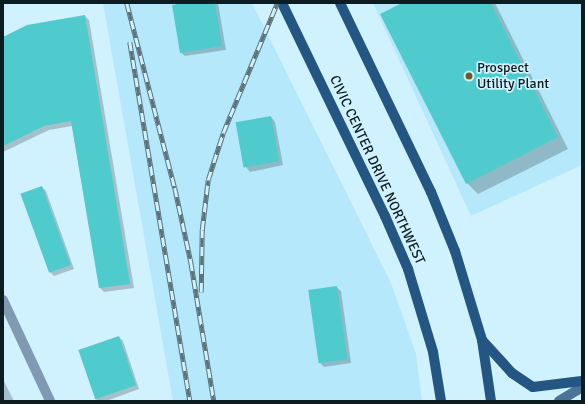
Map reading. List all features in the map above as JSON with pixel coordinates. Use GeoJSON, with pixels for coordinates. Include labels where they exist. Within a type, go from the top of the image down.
{"type":"FeatureCollection","features":[{"type":"Feature","properties":{"kind":"main road","name":"CIVIC CENTER DRIVE NORTHWEST"},"geometry":{"type":"LineString","coordinates":[[282,3],[385,216],[408,269],[433,352],[441,401]]}},
{"type":"Feature","properties":{"kind":"main road"},"geometry":{"type":"LineString","coordinates":[[340,3],[441,216],[469,290],[482,340],[491,401]]}},
{"type":"Feature","properties":{"kind":"main road"},"geometry":{"type":"LineString","coordinates":[[482,340],[512,374],[533,387],[582,381]]}},
{"type":"Feature","properties":{"kind":"main road"},"geometry":{"type":"LineString","coordinates":[[559,401],[582,387]]}},
{"type":"Feature","properties":{"kind":"street"},"geometry":{"type":"LineString","coordinates":[[3,300],[50,401]]}},
{"type":"Feature","properties":{"kind":"shaded area"},"geometry":{"type":"Polygon","coordinates":[[[103,3],[252,3],[391,283],[416,354],[422,401],[173,401],[103,3]]]}},
{"type":"Feature","properties":{"kind":"shaded area"},"geometry":{"type":"Polygon","coordinates":[[[373,3],[582,3],[582,165],[471,216],[373,3]]]}},
{"type":"Feature","properties":{"kind":"building"},"geometry":{"type":"Polygon","coordinates":[[[183,3],[215,3],[222,46],[180,53],[172,5],[183,3]]]}},
{"type":"Feature","properties":{"kind":"building","name":"Prospect Utility Plant"},"geometry":{"type":"Polygon","coordinates":[[[402,3],[491,3],[558,137],[466,184],[380,14],[402,3]]]}},
{"type":"Feature","properties":{"kind":"building"},"geometry":{"type":"Polygon","coordinates":[[[85,15],[130,284],[99,288],[71,121],[44,126],[3,146],[3,37],[27,25],[85,15]]]}},
{"type":"Feature","properties":{"kind":"building"},"geometry":{"type":"Polygon","coordinates":[[[271,116],[279,161],[244,168],[236,122],[271,116]]]}},
{"type":"Feature","properties":{"kind":"building"},"geometry":{"type":"Polygon","coordinates":[[[42,186],[71,265],[49,273],[20,194],[42,186]]]}},
{"type":"Feature","properties":{"kind":"building"},"geometry":{"type":"Polygon","coordinates":[[[337,286],[347,359],[319,363],[308,290],[337,286]]]}},
{"type":"Feature","properties":{"kind":"building"},"geometry":{"type":"Polygon","coordinates":[[[119,336],[136,385],[95,399],[78,350],[119,336]]]}},
{"type":"Feature","properties":{"kind":"railway"},"geometry":{"type":"LineString","coordinates":[[127,3],[175,188],[191,262],[214,401]]}},
{"type":"Feature","properties":{"kind":"railway"},"geometry":{"type":"LineString","coordinates":[[201,292],[202,230],[208,180],[223,133],[277,3]]}},
{"type":"Feature","properties":{"kind":"railway"},"geometry":{"type":"LineString","coordinates":[[130,42],[190,401]]}},
{"type":"Feature","properties":{"kind":"place","name":"Prospect Utility Plant"},"geometry":{"type":"Point","coordinates":[469,76]}}]}
